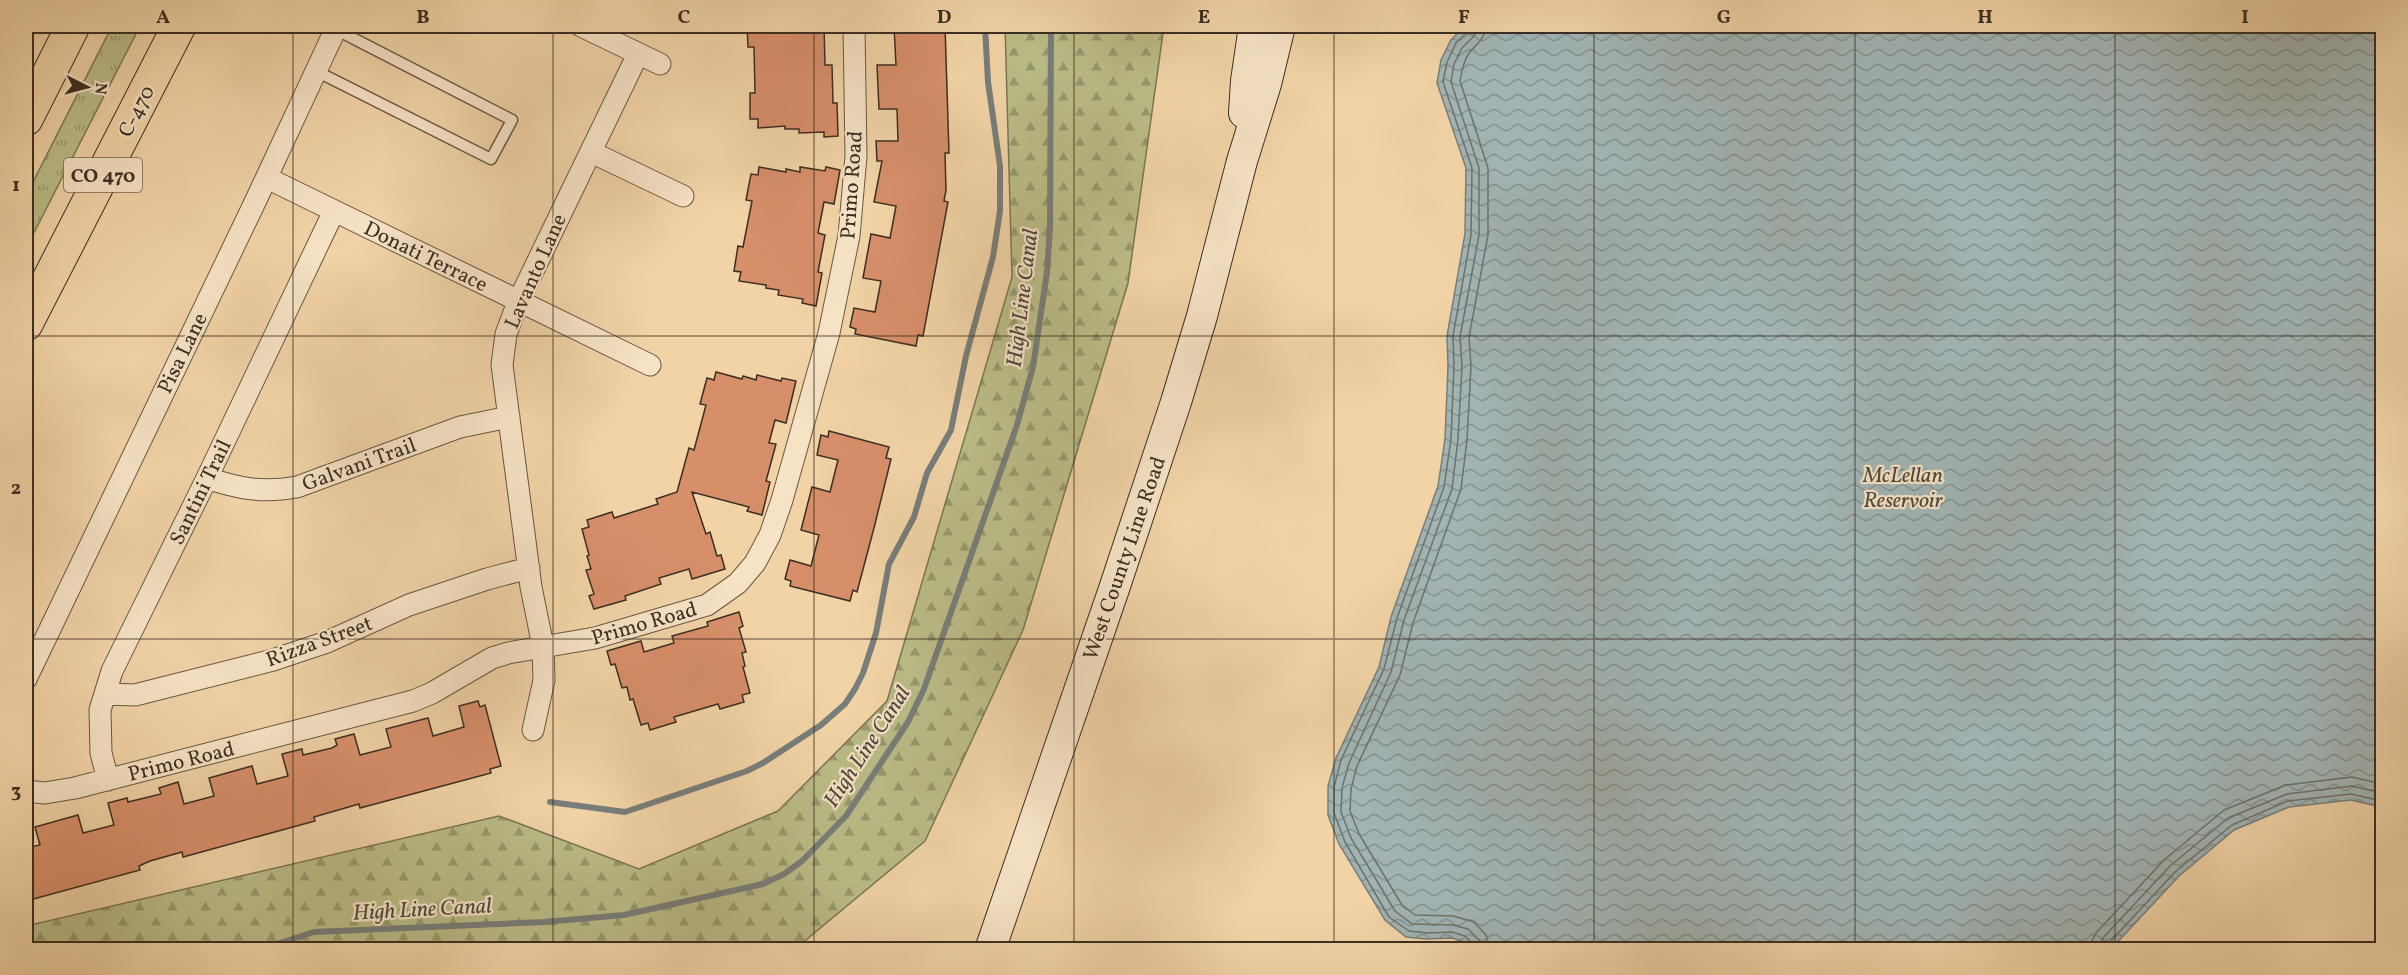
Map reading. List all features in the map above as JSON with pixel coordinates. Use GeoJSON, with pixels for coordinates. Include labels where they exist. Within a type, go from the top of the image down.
{"type":"FeatureCollection","features":[{"type":"Feature","properties":{"kind":"highway"},"geometry":{"type":"LineString","coordinates":[[26,119],[73,26]]}},
{"type":"Feature","properties":{"kind":"highway","name":"C-470"},"geometry":{"type":"LineString","coordinates":[[26,324],[179,26]]}},
{"type":"Feature","properties":{"kind":"main road","name":"West County Line Road"},"geometry":{"type":"LineString","coordinates":[[1242,161],[1246,81],[1254,26]]}},
{"type":"Feature","properties":{"kind":"main road","name":"West County Line Road"},"geometry":{"type":"LineString","coordinates":[[990,950],[1176,402],[1202,316],[1280,26]]}},
{"type":"Feature","properties":{"kind":"street"},"geometry":{"type":"LineString","coordinates":[[581,26],[660,64]]}},
{"type":"Feature","properties":{"kind":"street","name":"Primo Road"},"geometry":{"type":"LineString","coordinates":[[26,791],[57,792],[413,701],[432,693],[492,658],[543,646],[596,638],[707,605],[738,583],[755,562],[770,535],[783,500],[829,333],[849,236],[856,156],[854,26]]}},
{"type":"Feature","properties":{"kind":"street","name":"Pisa Lane"},"geometry":{"type":"LineString","coordinates":[[26,679],[267,178],[336,27]]}},
{"type":"Feature","properties":{"kind":"street","name":"Lavanto Lane"},"geometry":{"type":"LineString","coordinates":[[533,730],[544,680],[543,646],[529,568],[502,365],[506,334],[518,302],[638,54]]}},
{"type":"Feature","properties":{"kind":"street"},"geometry":{"type":"LineString","coordinates":[[591,152],[683,196]]}},
{"type":"Feature","properties":{"kind":"street","name":"Donati Terrace"},"geometry":{"type":"LineString","coordinates":[[267,178],[650,365]]}},
{"type":"Feature","properties":{"kind":"street","name":"Santini Trail"},"geometry":{"type":"LineString","coordinates":[[108,780],[101,753],[100,710],[112,670],[207,478],[334,211]]}},
{"type":"Feature","properties":{"kind":"street","name":"Galvani Trail"},"geometry":{"type":"LineString","coordinates":[[207,478],[237,488],[271,492],[297,487],[460,427],[509,417]]}},
{"type":"Feature","properties":{"kind":"street","name":"Rizza Street"},"geometry":{"type":"LineString","coordinates":[[105,694],[135,695],[273,660],[327,642],[409,605],[487,579],[529,568]]}},
{"type":"Feature","properties":{"kind":"lane"},"geometry":{"type":"LineString","coordinates":[[316,71],[491,159],[512,120],[336,27]]}},
{"type":"Feature","properties":{"kind":"green space"},"geometry":{"type":"Polygon","coordinates":[[[112,26],[140,26],[26,248],[26,196],[112,26]]]}},
{"type":"Feature","properties":{"kind":"green space"},"geometry":{"type":"Polygon","coordinates":[[[1005,26],[1164,26],[1128,283],[1023,630],[925,841],[795,949],[26,949],[26,926],[499,816],[639,869],[778,811],[887,701],[1012,277],[1005,26]]]}},
{"type":"Feature","properties":{"kind":"water","name":"McLellan Reservoir"},"geometry":{"type":"Polygon","coordinates":[[[1465,26],[2382,26],[2382,807],[2351,800],[2289,807],[2234,830],[2179,876],[2111,949],[1469,950],[1464,942],[1452,938],[1406,937],[1385,920],[1339,844],[1328,815],[1328,786],[1336,758],[1379,667],[1391,617],[1438,486],[1445,439],[1447,336],[1465,234],[1466,168],[1437,83],[1441,60],[1451,40],[1465,26]]]}},
{"type":"Feature","properties":{"kind":"building"},"geometry":{"type":"Polygon","coordinates":[[[747,26],[824,26],[825,65],[832,65],[833,103],[837,103],[838,136],[824,137],[824,132],[799,133],[799,129],[785,129],[785,126],[758,128],[758,119],[750,119],[750,93],[755,93],[754,47],[748,47],[747,26]]]}},
{"type":"Feature","properties":{"kind":"building"},"geometry":{"type":"Polygon","coordinates":[[[894,26],[945,26],[949,153],[945,153],[944,201],[948,202],[923,336],[918,335],[916,346],[855,334],[856,329],[850,327],[854,308],[875,312],[881,281],[863,278],[871,234],[890,238],[896,206],[874,202],[882,161],[877,161],[876,141],[898,141],[897,109],[879,109],[877,65],[896,65],[894,26]]]}},
{"type":"Feature","properties":{"kind":"building"},"geometry":{"type":"Polygon","coordinates":[[[759,167],[786,172],[786,169],[800,172],[800,167],[825,171],[826,167],[840,170],[834,204],[824,202],[818,233],[825,235],[818,272],[822,273],[816,306],[802,303],[803,299],[778,295],[779,290],[766,288],[766,285],[739,281],[741,272],[734,271],[738,246],[743,247],[752,201],[746,200],[751,174],[758,175],[759,167]]]}},
{"type":"Feature","properties":{"kind":"building"},"geometry":{"type":"Polygon","coordinates":[[[716,372],[742,379],[743,376],[756,380],[757,375],[781,381],[782,378],[796,381],[786,423],[775,420],[769,443],[776,444],[766,481],[770,482],[762,515],[747,511],[749,507],[692,492],[706,534],[710,532],[717,556],[721,555],[725,569],[692,579],[689,569],[659,578],[661,584],[625,596],[626,600],[594,609],[589,596],[594,594],[586,570],[591,569],[587,556],[589,555],[582,529],[589,527],[587,520],[612,512],[614,518],[658,504],[656,499],[677,492],[689,448],[694,450],[706,405],[700,404],[707,378],[714,380],[716,372]]]}},
{"type":"Feature","properties":{"kind":"building"},"geometry":{"type":"Polygon","coordinates":[[[829,431],[889,447],[886,458],[891,459],[857,592],[853,590],[850,601],[790,586],[791,581],[785,579],[790,560],[811,566],[819,535],[801,530],[812,487],[830,492],[838,460],[817,455],[821,435],[828,437],[829,431]]]}},
{"type":"Feature","properties":{"kind":"building"},"geometry":{"type":"Polygon","coordinates":[[[739,612],[743,626],[739,628],[746,652],[742,653],[745,666],[743,667],[750,693],[742,695],[744,702],[720,709],[718,704],[674,717],[676,722],[650,730],[648,723],[641,725],[633,699],[630,700],[627,687],[622,688],[615,664],[611,665],[607,651],[641,641],[644,652],[674,643],[672,636],[708,626],[707,622],[739,612]]]}},
{"type":"Feature","properties":{"kind":"building"},"geometry":{"type":"Polygon","coordinates":[[[478,701],[480,707],[485,705],[501,766],[490,769],[491,773],[360,808],[359,804],[314,817],[315,821],[183,857],[182,852],[150,861],[139,866],[140,870],[26,901],[26,848],[40,845],[35,827],[78,815],[83,833],[114,825],[108,803],[127,798],[128,802],[161,794],[159,788],[178,782],[184,804],[214,796],[209,778],[252,766],[257,784],[288,776],[282,754],[302,749],[303,755],[332,748],[337,745],[335,739],[354,734],[360,755],[391,747],[386,729],[428,718],[433,736],[464,727],[459,706],[478,701]]]}},
{"type":"Feature","properties":{"kind":"waterway"},"geometry":{"type":"LineString","coordinates":[[550,802],[625,812],[747,771],[821,725],[845,704],[855,689],[863,673],[876,633],[889,564],[914,517],[927,473],[951,430],[966,356],[993,257],[1000,211],[1000,166],[988,82],[985,26]]}},
{"type":"Feature","properties":{"kind":"waterway","name":"High Line Canal"},"geometry":{"type":"LineString","coordinates":[[258,950],[314,932],[544,922],[624,915],[763,884],[784,874],[802,861],[846,816],[908,722],[924,689],[1017,425],[1033,367],[1047,272],[1050,227],[1051,26]]}}]}
